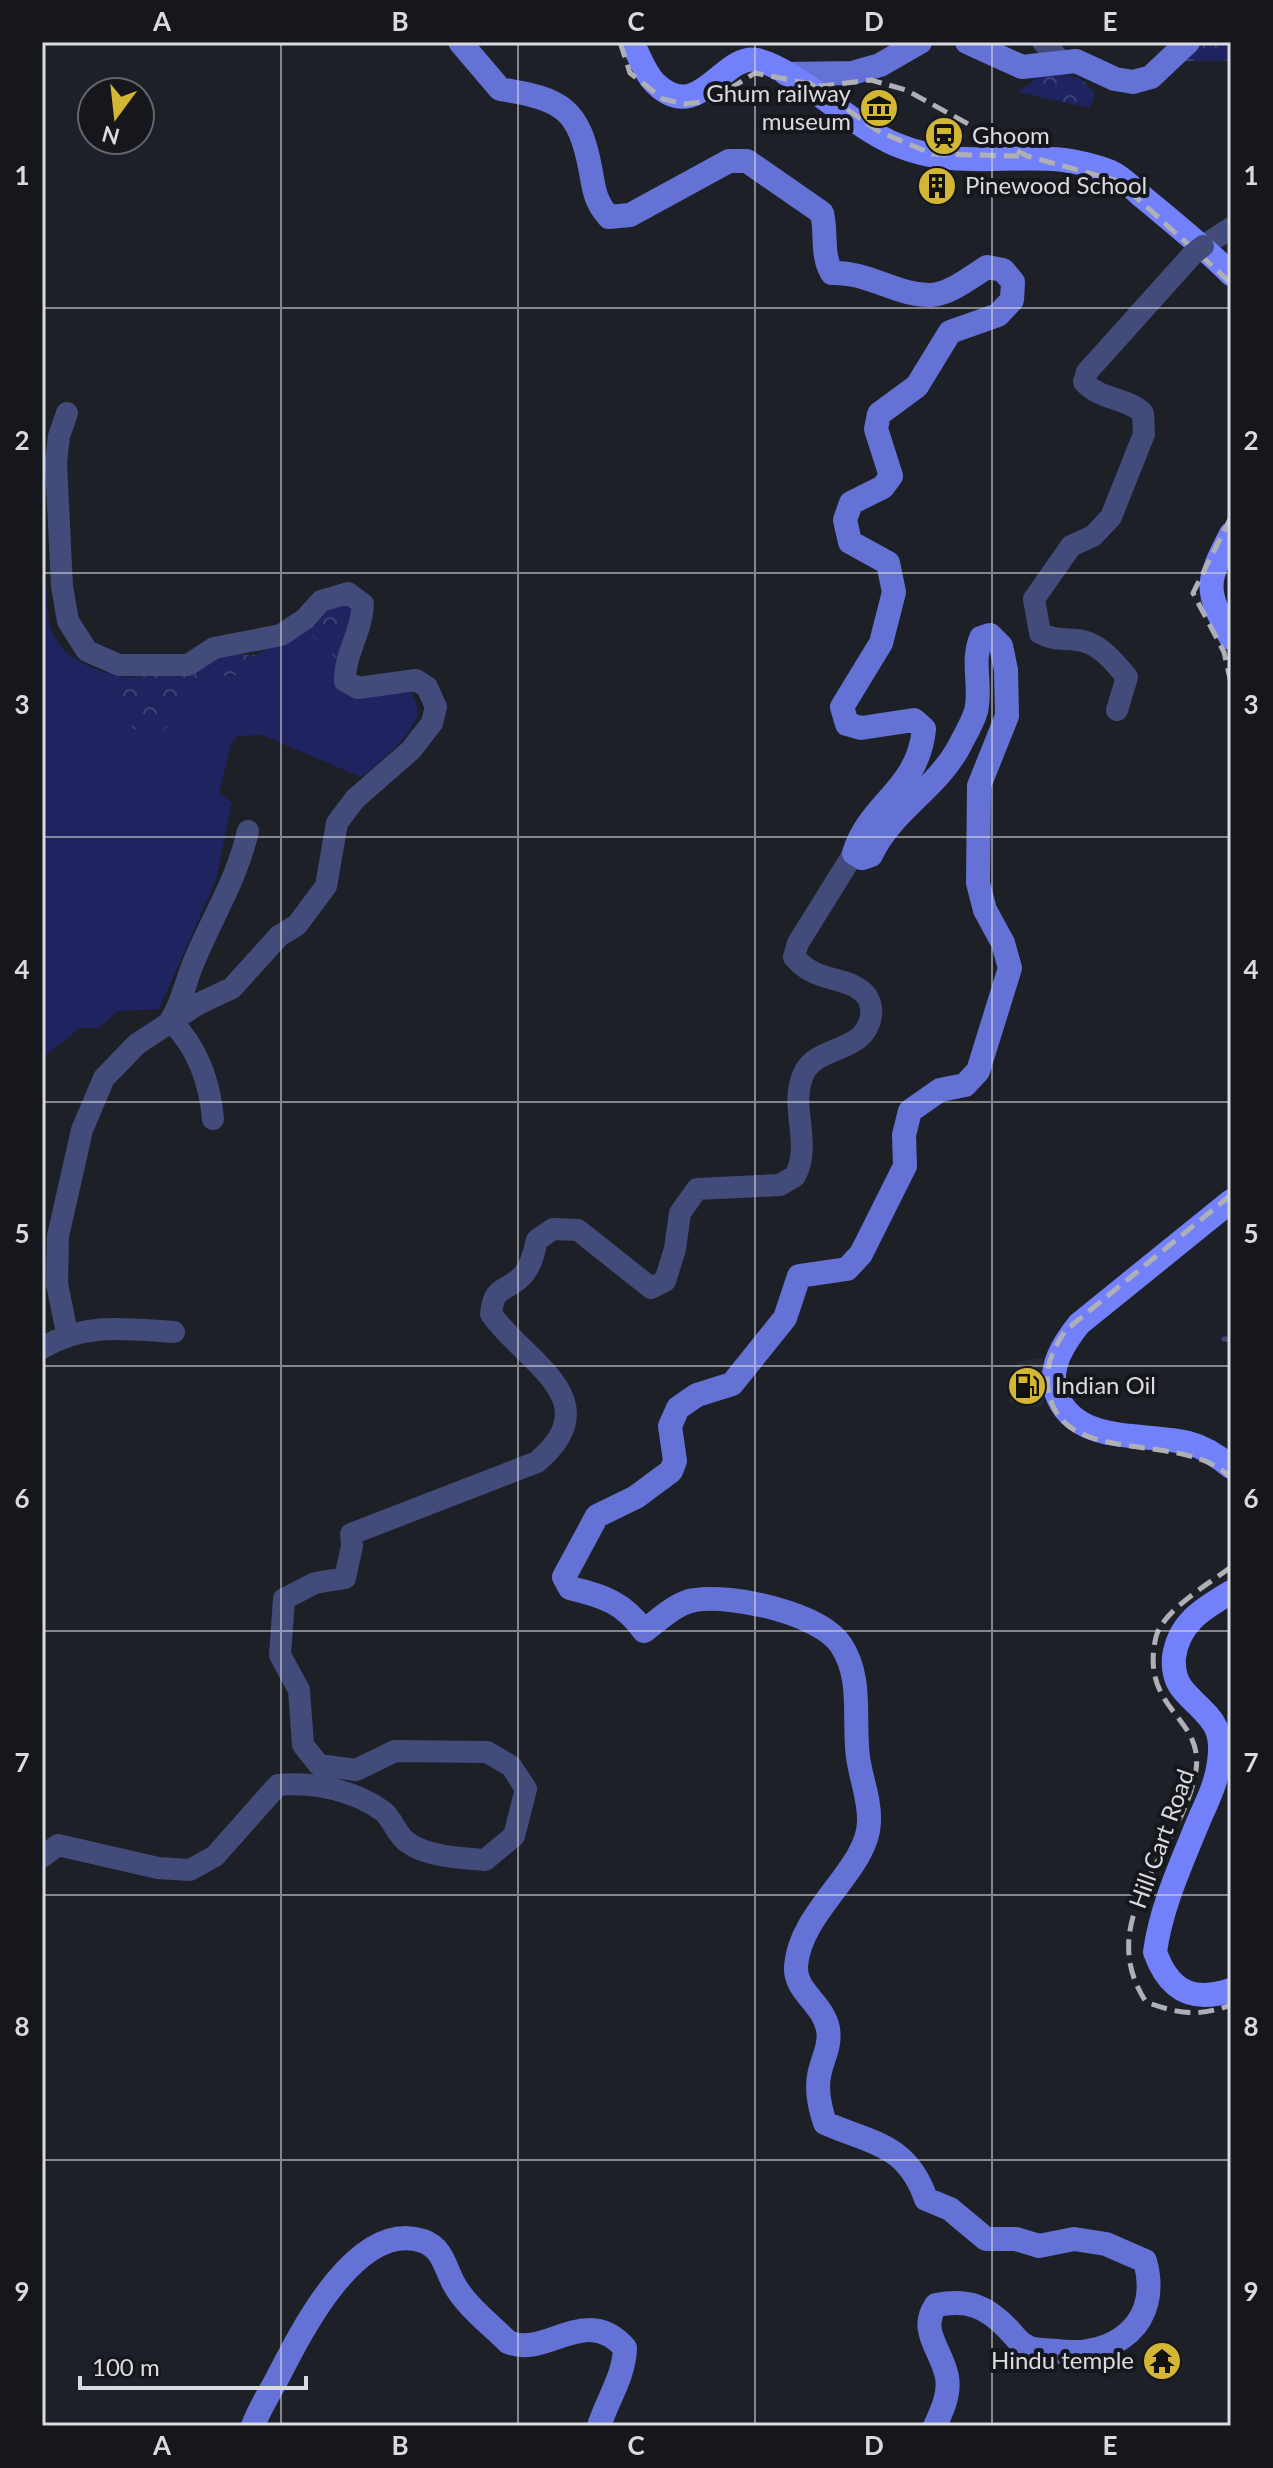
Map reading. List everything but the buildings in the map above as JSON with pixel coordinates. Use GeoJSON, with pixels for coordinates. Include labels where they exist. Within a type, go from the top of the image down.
{"type":"FeatureCollection","features":[{"type":"Feature","properties":{"kind":"highway"},"geometry":{"type":"LineString","coordinates":[[632,42],[654,83],[676,94],[701,92],[740,63],[756,60],[786,74],[851,121],[894,144],[935,159],[1064,160],[1113,173],[1198,250],[1231,274]]}},
{"type":"Feature","properties":{"kind":"highway"},"geometry":{"type":"LineString","coordinates":[[1231,534],[1210,583],[1216,611],[1231,638]]}},
{"type":"Feature","properties":{"kind":"highway"},"geometry":{"type":"LineString","coordinates":[[1231,1201],[1079,1324],[1062,1349],[1053,1378],[1063,1406],[1085,1426],[1190,1444],[1211,1452],[1231,1467]]}},
{"type":"Feature","properties":{"kind":"highway","name":"Hill Cart Road"},"geometry":{"type":"LineString","coordinates":[[1231,1592],[1196,1614],[1183,1627],[1177,1643],[1174,1674],[1183,1690],[1208,1712],[1219,1737],[1219,1763],[1174,1883],[1155,1952],[1169,1981],[1181,1990],[1215,1995],[1231,1990]]}},
{"type":"Feature","properties":{"kind":"main road"},"geometry":{"type":"LineString","coordinates":[[460,42],[500,89],[540,95],[574,116],[585,138],[597,204],[609,217],[630,215],[729,161],[747,161],[822,213],[827,236],[824,260],[832,273],[849,272],[933,295],[956,286],[987,267],[1003,270],[1013,282],[1012,300],[998,315],[950,332],[917,386],[879,414],[876,429],[891,476],[883,487],[851,503],[845,520],[850,542],[888,563],[894,592],[881,643],[842,707],[847,724],[861,728],[914,720],[924,729],[922,754],[897,793],[881,807],[858,837],[854,853],[862,858],[871,855],[881,834],[928,788],[959,748],[976,711],[975,653],[981,638],[990,635],[1001,646],[1006,670],[1007,716],[979,786],[978,883],[985,910],[1003,943],[1010,968],[978,1071],[965,1085],[940,1090],[910,1111],[904,1135],[905,1166],[861,1254],[847,1269],[799,1276],[785,1318],[732,1384],[697,1395],[678,1408],[670,1426],[675,1461],[671,1471],[636,1497],[597,1516],[564,1577],[570,1588],[614,1600],[631,1613],[644,1631],[693,1600],[717,1600],[807,1618],[829,1630],[842,1645],[855,1682],[856,1741],[869,1825],[862,1847],[804,1933],[796,1968],[799,1985],[823,2012],[828,2030],[828,2049],[819,2077],[819,2101],[825,2123],[872,2139],[906,2160],[918,2176],[926,2199],[950,2209],[986,2239],[1016,2239],[1039,2246],[1074,2239],[1106,2244],[1145,2261],[1150,2278],[1141,2319],[1127,2337],[1098,2350],[1069,2353],[1026,2347],[993,2313],[974,2303],[936,2305],[928,2317],[929,2331],[947,2376],[947,2394],[935,2426]]}},
{"type":"Feature","properties":{"kind":"main road"},"geometry":{"type":"LineString","coordinates":[[786,74],[852,73],[880,65],[920,42]]}},
{"type":"Feature","properties":{"kind":"main road"},"geometry":{"type":"LineString","coordinates":[[967,42],[1022,67],[1076,61],[1115,79],[1133,82],[1151,77],[1188,42]]}},
{"type":"Feature","properties":{"kind":"main road"},"geometry":{"type":"LineString","coordinates":[[253,2426],[313,2308],[356,2261],[382,2245],[404,2238],[424,2241],[438,2250],[455,2287],[508,2342],[519,2347],[577,2330],[615,2337],[625,2348],[624,2373],[609,2395],[599,2426]]}},
{"type":"Feature","properties":{"kind":"street"},"geometry":{"type":"LineString","coordinates":[[1043,42],[1062,62]]}},
{"type":"Feature","properties":{"kind":"street"},"geometry":{"type":"LineString","coordinates":[[1117,710],[1127,677],[1090,643],[1057,641],[1040,633],[1034,599],[1071,546],[1093,536],[1111,517],[1144,434],[1143,413],[1132,403],[1092,391],[1084,382],[1087,372],[1198,250],[1231,228]]}},
{"type":"Feature","properties":{"kind":"street"},"geometry":{"type":"LineString","coordinates":[[67,413],[59,436],[56,463],[62,586],[68,621],[87,651],[119,665],[188,665],[214,648],[281,635],[305,619],[321,601],[348,593],[363,604],[362,621],[353,652],[344,666],[345,681],[358,688],[416,680],[427,687],[436,707],[432,723],[411,750],[355,799],[337,823],[326,886],[297,925],[279,936],[232,988],[170,1021],[137,1044],[104,1078],[82,1130],[58,1236],[57,1284],[67,1333]]}},
{"type":"Feature","properties":{"kind":"street"},"geometry":{"type":"LineString","coordinates":[[170,1021],[182,1002],[191,970],[239,869],[248,831]]}},
{"type":"Feature","properties":{"kind":"street"},"geometry":{"type":"LineString","coordinates":[[42,1857],[58,1845],[145,1866],[190,1870],[215,1856],[278,1785],[308,1783],[363,1799],[386,1814],[406,1842],[446,1856],[485,1860],[514,1836],[526,1789],[511,1766],[487,1752],[395,1751],[356,1770],[319,1765],[303,1745],[299,1690],[280,1655],[284,1599],[315,1583],[345,1578],[352,1546],[351,1534],[537,1462],[556,1446],[565,1429],[565,1405],[554,1378],[506,1335],[491,1314],[492,1301],[502,1287],[521,1277],[531,1261],[537,1240],[553,1229],[578,1230],[651,1288],[665,1281],[680,1213],[697,1189],[780,1185],[795,1176],[805,1148],[799,1094],[803,1075],[810,1064],[861,1038],[871,1017],[872,1009],[866,995],[853,986],[806,971],[794,957],[812,919],[854,853]]}},
{"type":"Feature","properties":{"kind":"street"},"geometry":{"type":"LineString","coordinates":[[170,1021],[182,1032],[199,1061],[211,1099],[213,1119]]}},
{"type":"Feature","properties":{"kind":"street"},"geometry":{"type":"LineString","coordinates":[[42,1348],[67,1333],[117,1328],[174,1332]]}},
{"type":"Feature","properties":{"kind":"shaded area","name":"Indian Oil"},"geometry":{"type":"Polygon","coordinates":[[[1043,1357],[1044,1403],[1038,1408],[1009,1402],[1017,1362],[1043,1357]]]}},
{"type":"Feature","properties":{"kind":"green space"},"geometry":{"type":"Polygon","coordinates":[[[1194,42],[1231,42],[1231,61],[1180,61],[1194,42]]]}},
{"type":"Feature","properties":{"kind":"green space"},"geometry":{"type":"Polygon","coordinates":[[[1060,73],[1080,78],[1095,93],[1090,108],[1018,92],[1039,77],[1060,73]]]}},
{"type":"Feature","properties":{"kind":"green space"},"geometry":{"type":"Polygon","coordinates":[[[42,568],[48,617],[58,642],[66,652],[87,665],[125,677],[119,712],[213,677],[248,674],[255,655],[305,629],[338,660],[335,677],[382,691],[412,693],[418,711],[404,738],[361,777],[262,735],[238,736],[231,744],[219,793],[232,803],[216,880],[159,1009],[118,1011],[99,1028],[80,1028],[42,1058],[42,568]]]}},
{"type":"Feature","properties":{"kind":"green space"},"geometry":{"type":"Polygon","coordinates":[[[345,598],[357,610],[338,660],[305,629],[322,606],[345,598]]]}},
{"type":"Feature","properties":{"kind":"green space"},"geometry":{"type":"Polygon","coordinates":[[[217,654],[255,655],[248,674],[213,677],[163,731],[134,729],[119,712],[125,677],[189,675],[217,654]]]}},
{"type":"Feature","properties":{"kind":"waterway"},"geometry":{"type":"LineString","coordinates":[[1224,1339],[1231,1339]]}},
{"type":"Feature","properties":{"kind":"railway"},"geometry":{"type":"LineString","coordinates":[[620,42],[630,73],[663,99],[684,104],[710,101],[755,73],[821,86],[871,80],[906,90],[1027,156],[1118,181],[1231,283]]}},
{"type":"Feature","properties":{"kind":"railway"},"geometry":{"type":"LineString","coordinates":[[808,82],[878,131],[932,154],[1019,156]]}},
{"type":"Feature","properties":{"kind":"railway"},"geometry":{"type":"LineString","coordinates":[[1231,517],[1193,593],[1224,652],[1231,683]]}},
{"type":"Feature","properties":{"kind":"railway"},"geometry":{"type":"LineString","coordinates":[[1231,1195],[1066,1330],[1051,1358],[1047,1380],[1057,1414],[1075,1430],[1098,1440],[1184,1455],[1210,1463],[1231,1478]]}},
{"type":"Feature","properties":{"kind":"railway"},"geometry":{"type":"LineString","coordinates":[[1231,1567],[1167,1617],[1156,1637],[1153,1661],[1156,1681],[1163,1697],[1191,1737],[1196,1752],[1196,1770],[1188,1800],[1134,1913],[1129,1941],[1132,1971],[1146,2002],[1188,2012],[1231,2005]]}},
{"type":"Feature","properties":{"kind":"place","name":"Ghum railway museum"},"geometry":{"type":"Point","coordinates":[879,108]}},
{"type":"Feature","properties":{"kind":"place","name":"Ghoom"},"geometry":{"type":"Point","coordinates":[944,136]}},
{"type":"Feature","properties":{"kind":"place","name":"Pinewood School"},"geometry":{"type":"Point","coordinates":[937,186]}},
{"type":"Feature","properties":{"kind":"place","name":"Indian Oil"},"geometry":{"type":"Point","coordinates":[1027,1386]}},
{"type":"Feature","properties":{"kind":"place","name":"Hindu temple"},"geometry":{"type":"Point","coordinates":[1162,2361]}}]}
